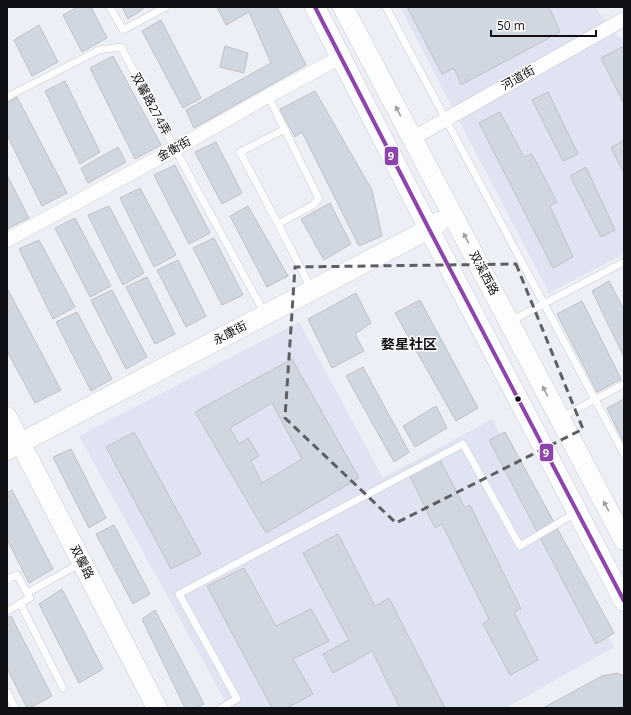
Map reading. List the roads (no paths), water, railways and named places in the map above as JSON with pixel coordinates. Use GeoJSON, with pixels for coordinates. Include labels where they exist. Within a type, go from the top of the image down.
{"type":"FeatureCollection","features":[{"type":"Feature","properties":{"kind":"main road"},"geometry":{"type":"LineString","coordinates":[[315,7],[624,602]]}},
{"type":"Feature","properties":{"kind":"main road","name":"双溪西路"},"geometry":{"type":"LineString","coordinates":[[344,7],[624,540]]}},
{"type":"Feature","properties":{"kind":"main road","name":"永康街"},"geometry":{"type":"LineString","coordinates":[[14,447],[429,229],[452,213]]}},
{"type":"Feature","properties":{"kind":"main road","name":"双馨路"},"geometry":{"type":"LineString","coordinates":[[7,417],[14,447],[82,562],[158,708]]}},
{"type":"Feature","properties":{"kind":"street","name":"河道街"},"geometry":{"type":"LineString","coordinates":[[413,138],[624,19]]}},
{"type":"Feature","properties":{"kind":"street","name":"金衡街"},"geometry":{"type":"LineString","coordinates":[[7,240],[341,57]]}},
{"type":"Feature","properties":{"kind":"lane"},"geometry":{"type":"LineString","coordinates":[[110,7],[123,30],[166,7]]}},
{"type":"Feature","properties":{"kind":"lane"},"geometry":{"type":"LineString","coordinates":[[386,7],[624,454]]}},
{"type":"Feature","properties":{"kind":"lane","name":"双馨路274弄"},"geometry":{"type":"LineString","coordinates":[[7,97],[99,50],[121,47],[265,314]]}},
{"type":"Feature","properties":{"kind":"lane"},"geometry":{"type":"LineString","coordinates":[[268,96],[319,199],[313,205],[278,224]]}},
{"type":"Feature","properties":{"kind":"lane"},"geometry":{"type":"LineString","coordinates":[[285,130],[240,152],[312,290]]}},
{"type":"Feature","properties":{"kind":"lane"},"geometry":{"type":"LineString","coordinates":[[509,322],[624,262]]}},
{"type":"Feature","properties":{"kind":"lane"},"geometry":{"type":"LineString","coordinates":[[560,418],[624,384]]}},
{"type":"Feature","properties":{"kind":"lane"},"geometry":{"type":"LineString","coordinates":[[221,708],[237,699],[179,594],[463,444],[520,546],[577,512]]}},
{"type":"Feature","properties":{"kind":"lane"},"geometry":{"type":"LineString","coordinates":[[28,593],[82,562]]}},
{"type":"Feature","properties":{"kind":"lane"},"geometry":{"type":"LineString","coordinates":[[7,580],[17,575],[30,598],[7,611]]}},
{"type":"Feature","properties":{"kind":"lane"},"geometry":{"type":"LineString","coordinates":[[20,603],[63,688]]}},
{"type":"Feature","properties":{"kind":"lane"},"geometry":{"type":"LineString","coordinates":[[7,692],[15,708]]}},
{"type":"Feature","properties":{"kind":"district","name":"婺星社区"},"geometry":{"type":"Point","coordinates":[409,344]}}]}
